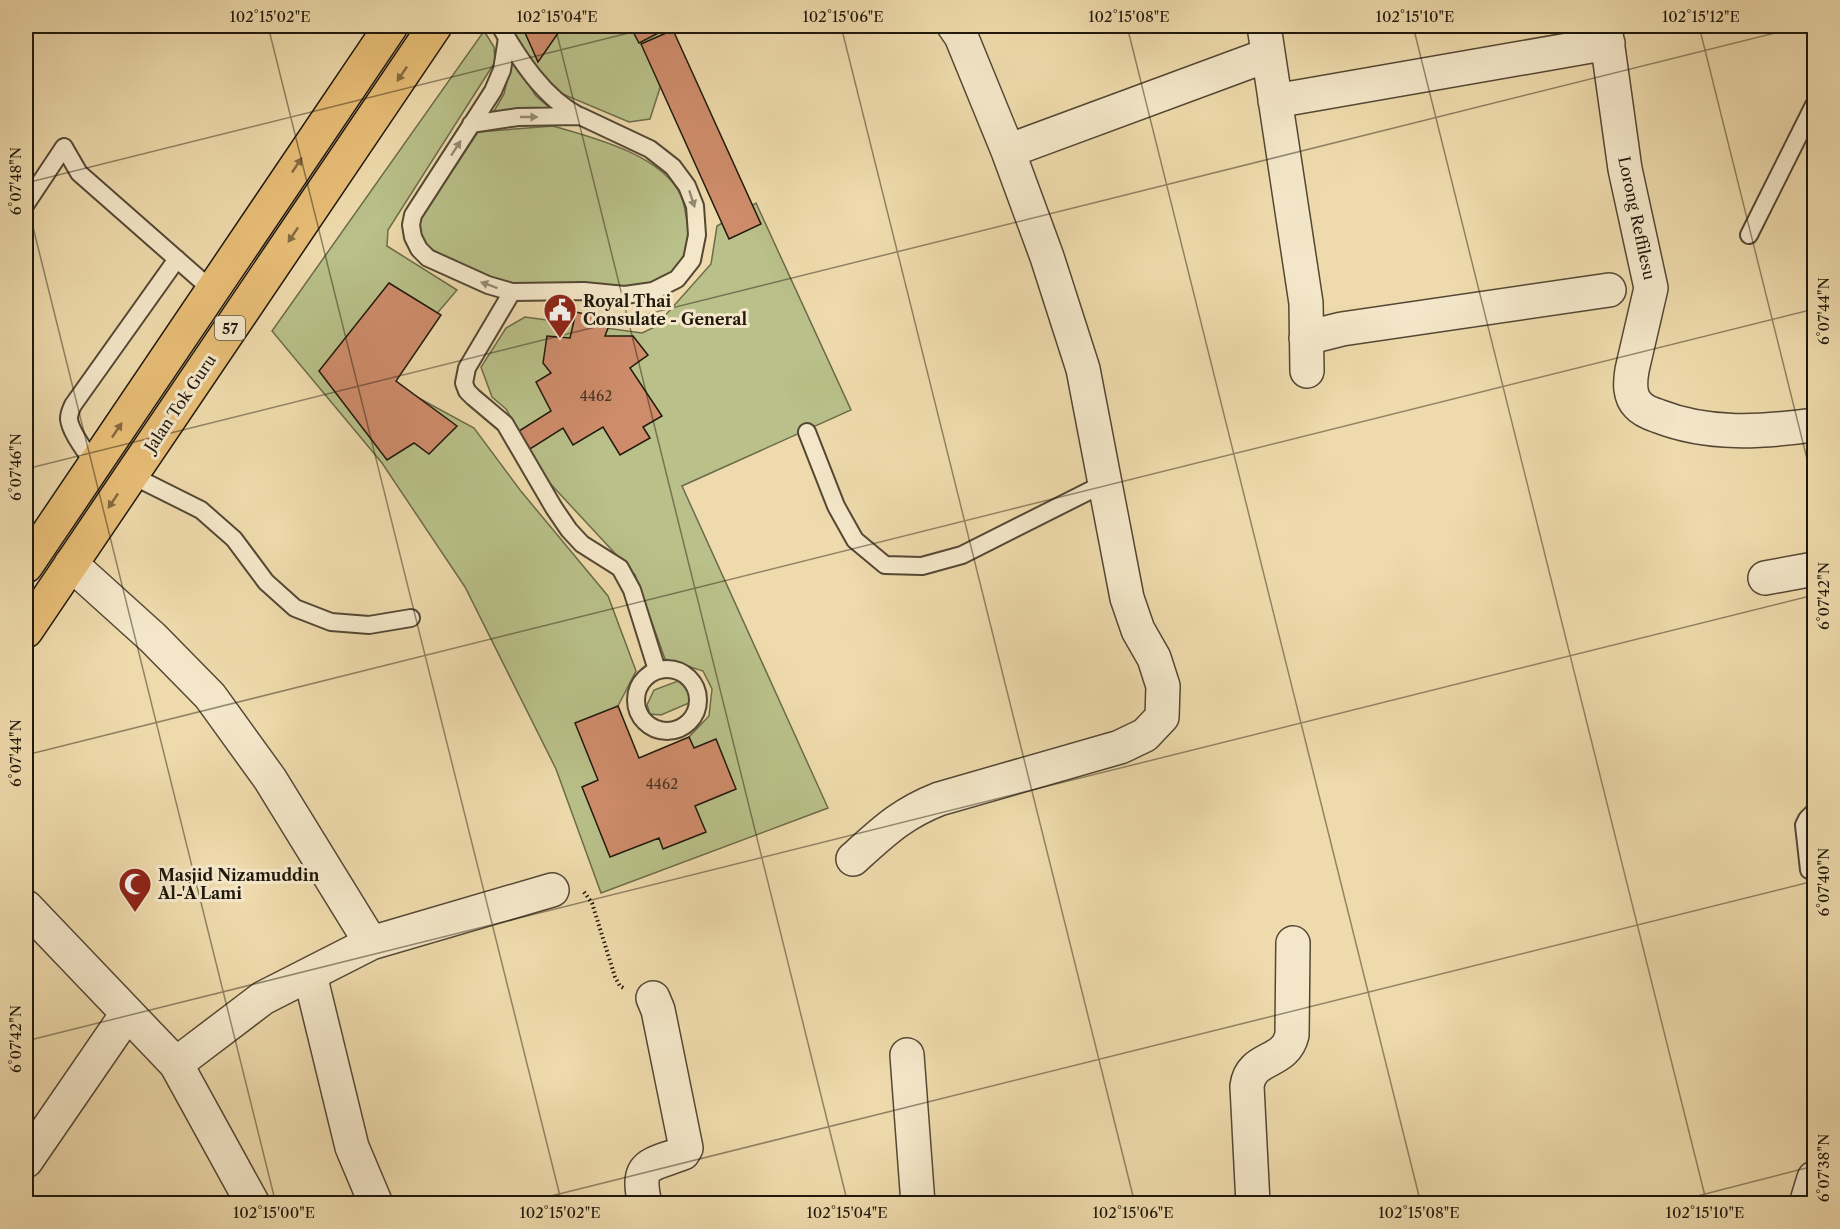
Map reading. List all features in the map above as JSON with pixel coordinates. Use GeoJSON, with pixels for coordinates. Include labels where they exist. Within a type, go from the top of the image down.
{"type":"FeatureCollection","features":[{"type":"Feature","properties":{"kind":"main road","name":"Jalan Tok Guru"},"geometry":{"type":"LineString","coordinates":[[26,631],[435,26]]}},
{"type":"Feature","properties":{"kind":"main road","name":"57"},"geometry":{"type":"LineString","coordinates":[[26,566],[387,27]]}},
{"type":"Feature","properties":{"kind":"street"},"geometry":{"type":"LineString","coordinates":[[853,859],[897,819],[917,808],[939,799],[1120,747],[1145,735],[1162,717],[1163,686],[1154,658],[1138,630],[1127,598],[1083,369],[1047,256],[1008,151],[961,36],[954,26]]}},
{"type":"Feature","properties":{"kind":"street"},"geometry":{"type":"LineString","coordinates":[[1275,101],[1607,34]]}},
{"type":"Feature","properties":{"kind":"street","name":"Lorong Reffilesu"},"geometry":{"type":"LineString","coordinates":[[1607,34],[1625,169],[1651,288],[1632,370],[1630,383],[1632,395],[1638,406],[1648,412],[1677,424],[1717,431],[1768,431],[1815,425]]}},
{"type":"Feature","properties":{"kind":"street"},"geometry":{"type":"LineString","coordinates":[[1008,151],[1266,40],[1306,303],[1307,371]]}},
{"type":"Feature","properties":{"kind":"street"},"geometry":{"type":"LineString","coordinates":[[1306,338],[1342,329],[1609,290]]}},
{"type":"Feature","properties":{"kind":"street"},"geometry":{"type":"LineString","coordinates":[[71,564],[153,638],[210,696],[270,779],[371,943]]}},
{"type":"Feature","properties":{"kind":"street"},"geometry":{"type":"LineString","coordinates":[[1765,578],[1815,569]]}},
{"type":"Feature","properties":{"kind":"street"},"geometry":{"type":"LineString","coordinates":[[176,1064],[263,998],[371,943],[552,890]]}},
{"type":"Feature","properties":{"kind":"street"},"geometry":{"type":"LineString","coordinates":[[26,907],[176,1064],[253,1203]]}},
{"type":"Feature","properties":{"kind":"street"},"geometry":{"type":"LineString","coordinates":[[1253,1203],[1246,1086],[1252,1070],[1286,1050],[1290,1043],[1293,943]]}},
{"type":"Feature","properties":{"kind":"street"},"geometry":{"type":"LineString","coordinates":[[310,975],[351,1147],[376,1203]]}},
{"type":"Feature","properties":{"kind":"street"},"geometry":{"type":"LineString","coordinates":[[645,1203],[641,1179],[649,1165],[680,1154],[686,1148],[654,999]]}},
{"type":"Feature","properties":{"kind":"street"},"geometry":{"type":"LineString","coordinates":[[26,1161],[127,1014]]}},
{"type":"Feature","properties":{"kind":"street"},"geometry":{"type":"LineString","coordinates":[[907,1055],[918,1203]]}},
{"type":"Feature","properties":{"kind":"street"},"geometry":{"type":"LineString","coordinates":[[1806,1203],[1815,1178]]}},
{"type":"Feature","properties":{"kind":"lane"},"geometry":{"type":"LineString","coordinates":[[504,32],[526,66],[566,109],[650,148],[674,167],[687,186],[694,207],[697,235],[692,260],[676,279],[653,291],[626,295],[584,291],[512,292],[488,285],[428,258],[419,249],[413,237],[411,225],[413,215],[493,91],[502,70],[504,32]]}},
{"type":"Feature","properties":{"kind":"lane"},"geometry":{"type":"LineString","coordinates":[[1749,235],[1815,105]]}},
{"type":"Feature","properties":{"kind":"lane"},"geometry":{"type":"LineString","coordinates":[[471,124],[518,117],[580,116]]}},
{"type":"Feature","properties":{"kind":"lane"},"geometry":{"type":"LineString","coordinates":[[26,204],[64,147],[79,173],[213,290]]}},
{"type":"Feature","properties":{"kind":"lane"},"geometry":{"type":"LineString","coordinates":[[94,464],[71,428],[70,412],[177,259]]}},
{"type":"Feature","properties":{"kind":"lane"},"geometry":{"type":"LineString","coordinates":[[512,292],[467,368],[464,383],[467,391],[505,424],[569,530],[582,544],[620,568],[632,590],[657,670]]}},
{"type":"Feature","properties":{"kind":"lane"},"geometry":{"type":"LineString","coordinates":[[807,432],[836,506],[855,540],[885,565],[922,566],[962,555],[1105,483]]}},
{"type":"Feature","properties":{"kind":"lane"},"geometry":{"type":"LineString","coordinates":[[131,475],[201,510],[234,539],[266,582],[294,608],[332,622],[369,625],[411,618]]}},
{"type":"Feature","properties":{"kind":"lane"},"geometry":{"type":"LineString","coordinates":[[1809,870],[1804,825],[1815,812]]}},
{"type":"Feature","properties":{"kind":"path"},"geometry":{"type":"LineString","coordinates":[[552,890],[574,887],[582,890],[588,896],[620,986],[627,991],[654,999]]}},
{"type":"Feature","properties":{"kind":"green space"},"geometry":{"type":"Polygon","coordinates":[[[512,26],[669,26],[665,72],[650,119],[629,122],[553,90],[522,51],[512,26]]]}},
{"type":"Feature","properties":{"kind":"green space"},"geometry":{"type":"Polygon","coordinates":[[[484,31],[494,47],[495,62],[388,230],[387,246],[457,290],[382,378],[474,428],[520,490],[608,596],[636,671],[618,706],[647,787],[694,748],[689,737],[709,716],[712,689],[703,671],[665,659],[635,575],[546,479],[506,409],[492,397],[481,367],[506,328],[525,317],[642,333],[655,327],[711,264],[717,226],[756,203],[851,410],[682,486],[828,808],[601,893],[556,769],[465,587],[382,463],[272,331],[484,31]]]}},
{"type":"Feature","properties":{"kind":"green space"},"geometry":{"type":"Polygon","coordinates":[[[512,60],[536,96],[551,109],[493,113],[504,94],[512,60]]]}},
{"type":"Feature","properties":{"kind":"green space"},"geometry":{"type":"Polygon","coordinates":[[[553,126],[625,150],[659,169],[672,182],[681,196],[689,235],[683,257],[667,276],[661,280],[632,286],[559,286],[515,283],[478,272],[437,252],[426,243],[419,221],[478,132],[553,126]]]}},
{"type":"Feature","properties":{"kind":"green space"},"geometry":{"type":"Polygon","coordinates":[[[678,681],[689,688],[689,703],[661,715],[650,714],[647,705],[654,690],[678,681]]]}},
{"type":"Feature","properties":{"kind":"building"},"geometry":{"type":"Polygon","coordinates":[[[522,26],[563,26],[538,62],[522,26]]]}},
{"type":"Feature","properties":{"kind":"building"},"geometry":{"type":"Polygon","coordinates":[[[630,26],[672,26],[639,43],[630,26]]]}},
{"type":"Feature","properties":{"kind":"building"},"geometry":{"type":"Polygon","coordinates":[[[673,30],[761,224],[729,239],[641,44],[673,30]]]}},
{"type":"Feature","properties":{"kind":"building"},"geometry":{"type":"Polygon","coordinates":[[[389,283],[441,315],[396,381],[457,426],[429,454],[414,443],[387,460],[319,371],[389,283]]]}},
{"type":"Feature","properties":{"kind":"building"},"geometry":{"type":"Polygon","coordinates":[[[576,312],[611,320],[605,336],[633,336],[648,355],[630,368],[662,416],[643,427],[650,438],[620,455],[603,427],[573,445],[563,428],[530,449],[519,431],[551,411],[536,382],[551,373],[543,363],[547,336],[570,338],[576,312]]]}},
{"type":"Feature","properties":{"kind":"building"},"geometry":{"type":"Polygon","coordinates":[[[618,706],[639,758],[689,737],[694,748],[716,739],[736,789],[695,806],[706,832],[663,849],[659,838],[610,857],[582,787],[598,780],[575,723],[618,706]]]}},
{"type":"Feature","properties":{"kind":"place","name":"Royal Thai Consulate - General"},"geometry":{"type":"Point","coordinates":[560,339]}},
{"type":"Feature","properties":{"kind":"place","name":"Masjid Nizamuddin Al-'A Lami"},"geometry":{"type":"Point","coordinates":[135,913]}}]}
